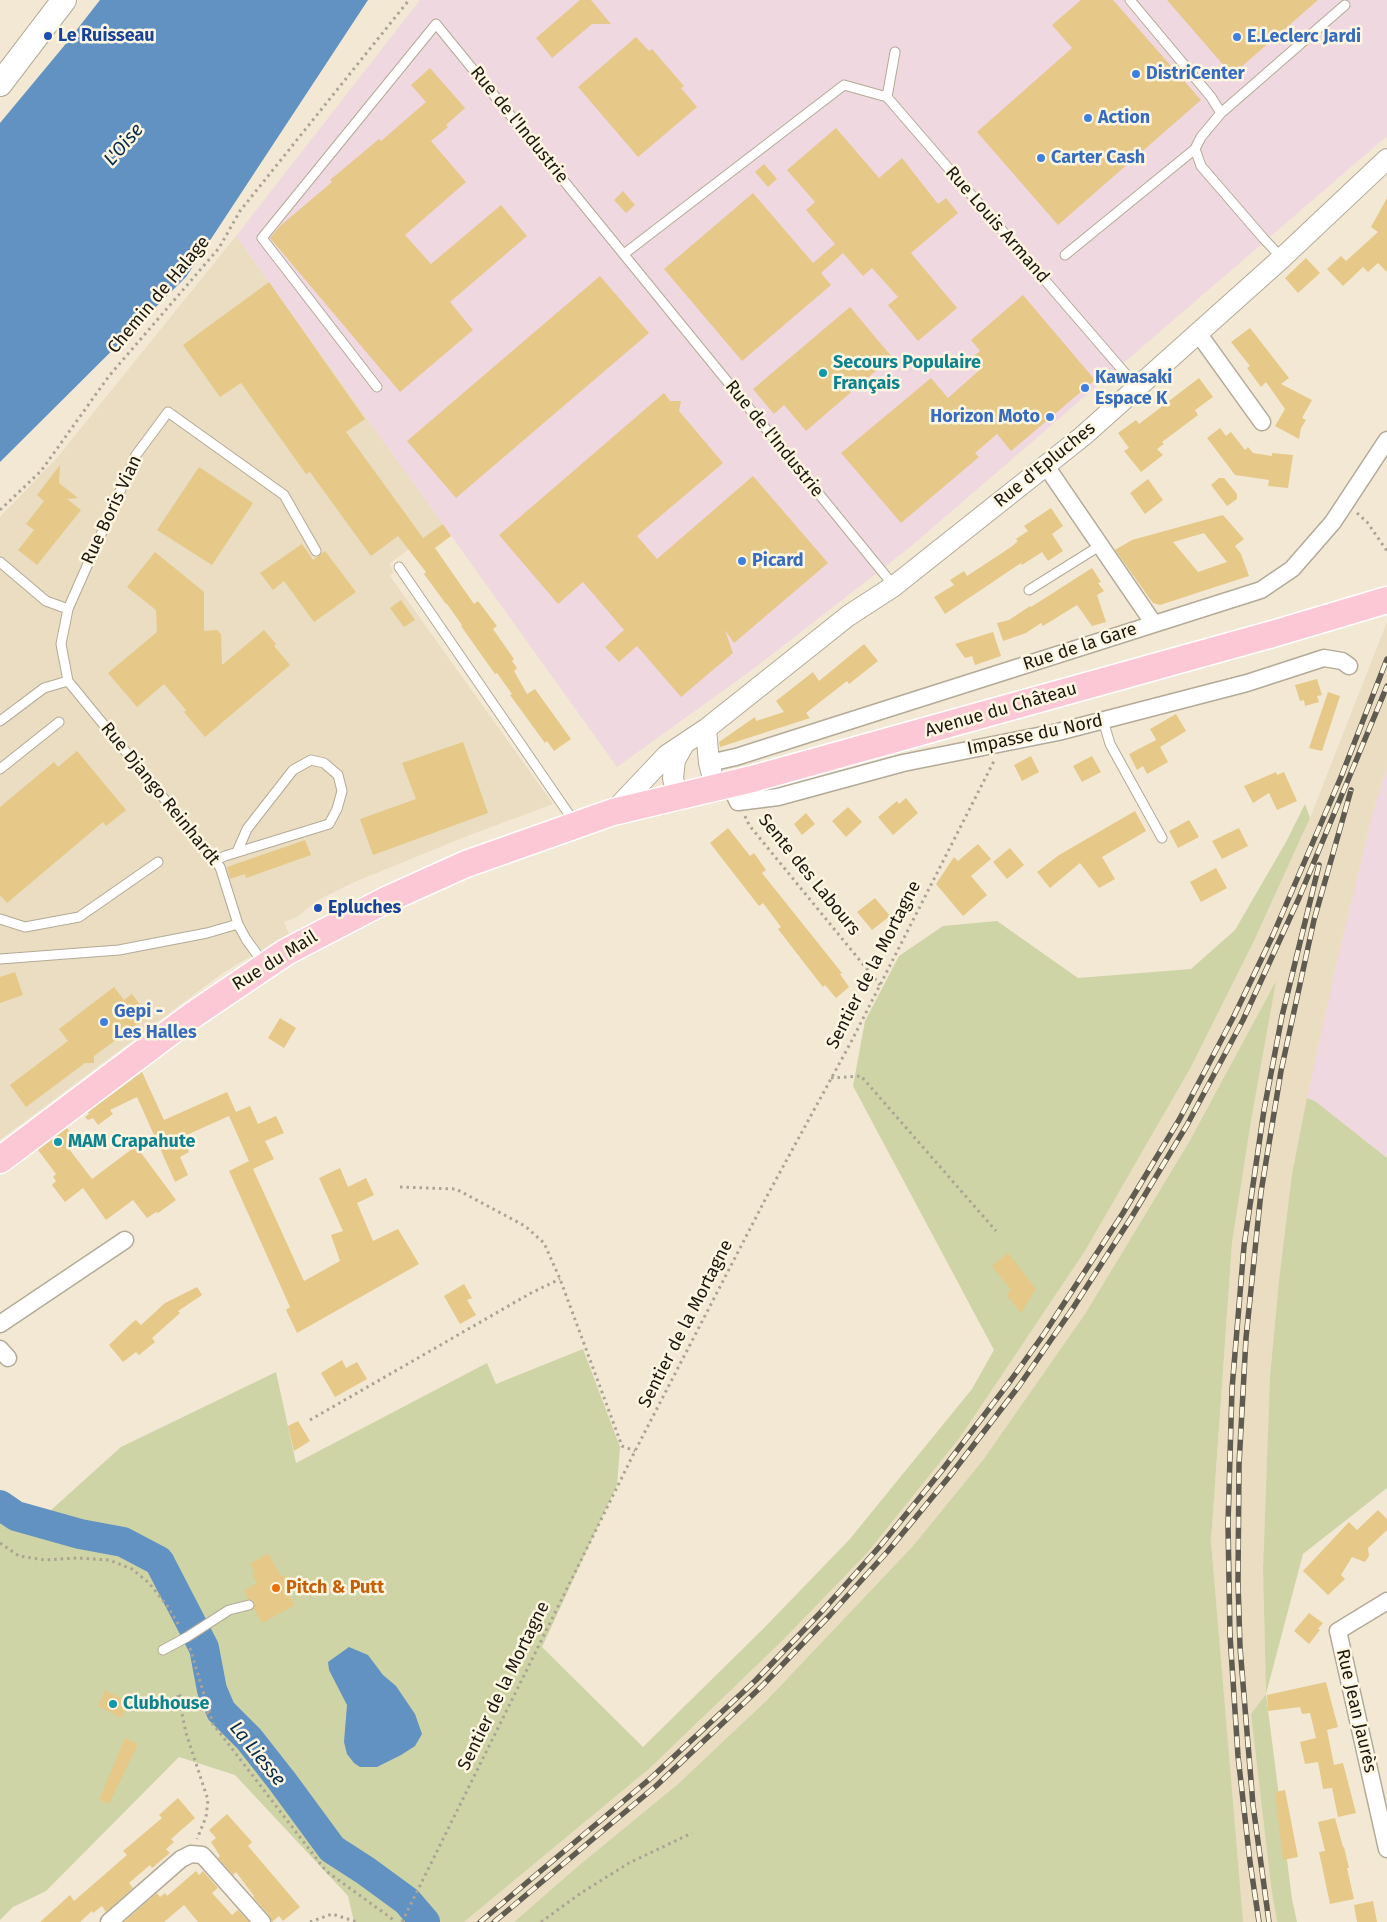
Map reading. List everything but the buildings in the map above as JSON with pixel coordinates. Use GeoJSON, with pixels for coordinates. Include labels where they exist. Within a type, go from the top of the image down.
{"type":"FeatureCollection","features":[{"type":"Feature","properties":{"kind":"main road"},"geometry":{"type":"LineString","coordinates":[[0,84],[64,0]]}},
{"type":"Feature","properties":{"kind":"main road","name":"Avenue du Château"},"geometry":{"type":"LineString","coordinates":[[613,812],[723,784],[752,779],[1276,633],[1387,600]]}},
{"type":"Feature","properties":{"kind":"main road","name":"Rue du Mail"},"geometry":{"type":"LineString","coordinates":[[0,1160],[193,1015],[286,952],[386,900],[466,864],[613,812]]}},
{"type":"Feature","properties":{"kind":"street","name":"Rue d'Epluches"},"geometry":{"type":"LineString","coordinates":[[613,812],[667,755],[706,729],[848,616],[894,586],[1046,466],[1282,258],[1387,159]]}},
{"type":"Feature","properties":{"kind":"street"},"geometry":{"type":"LineString","coordinates":[[1198,333],[1262,422]]}},
{"type":"Feature","properties":{"kind":"street","name":"Rue de la Gare"},"geometry":{"type":"LineString","coordinates":[[723,784],[736,757],[1261,590],[1292,569],[1333,522],[1387,440]]}},
{"type":"Feature","properties":{"kind":"street"},"geometry":{"type":"LineString","coordinates":[[1046,466],[1154,624]]}},
{"type":"Feature","properties":{"kind":"street","name":"Impasse du Nord"},"geometry":{"type":"LineString","coordinates":[[723,784],[778,797],[903,763],[1058,732],[1247,683],[1324,658],[1342,661],[1349,666]]}},
{"type":"Feature","properties":{"kind":"street"},"geometry":{"type":"LineString","coordinates":[[706,729],[723,784]]}},
{"type":"Feature","properties":{"kind":"street"},"geometry":{"type":"LineString","coordinates":[[677,796],[673,778],[675,760],[684,744]]}},
{"type":"Feature","properties":{"kind":"street"},"geometry":{"type":"LineString","coordinates":[[0,1324],[125,1240]]}},
{"type":"Feature","properties":{"kind":"street","name":"Rue Jean Jaurès"},"geometry":{"type":"LineString","coordinates":[[1387,1601],[1338,1631],[1387,1850]]}},
{"type":"Feature","properties":{"kind":"street"},"geometry":{"type":"LineString","coordinates":[[109,1922],[180,1859],[191,1854],[202,1855],[262,1922]]}},
{"type":"Feature","properties":{"kind":"lane"},"geometry":{"type":"LineString","coordinates":[[1130,0],[1211,97],[1221,113]]}},
{"type":"Feature","properties":{"kind":"lane"},"geometry":{"type":"LineString","coordinates":[[1065,255],[1195,149],[1201,138],[1221,113],[1345,5]]}},
{"type":"Feature","properties":{"kind":"lane","name":"Rue de l'Industrie"},"geometry":{"type":"LineString","coordinates":[[377,387],[262,238],[436,24],[894,586]]}},
{"type":"Feature","properties":{"kind":"lane"},"geometry":{"type":"LineString","coordinates":[[624,254],[844,85],[887,97],[895,52]]}},
{"type":"Feature","properties":{"kind":"lane","name":"Rue Louis Armand"},"geometry":{"type":"LineString","coordinates":[[887,97],[1137,387]]}},
{"type":"Feature","properties":{"kind":"lane"},"geometry":{"type":"LineString","coordinates":[[1195,149],[1201,166],[1282,258]]}},
{"type":"Feature","properties":{"kind":"lane","name":"Rue Boris Vian"},"geometry":{"type":"LineString","coordinates":[[68,681],[61,644],[68,609],[136,456],[168,412],[284,495],[316,551]]}},
{"type":"Feature","properties":{"kind":"lane"},"geometry":{"type":"LineString","coordinates":[[1028,590],[1101,545]]}},
{"type":"Feature","properties":{"kind":"lane"},"geometry":{"type":"LineString","coordinates":[[0,562],[46,601],[68,609]]}},
{"type":"Feature","properties":{"kind":"lane"},"geometry":{"type":"LineString","coordinates":[[400,567],[576,824]]}},
{"type":"Feature","properties":{"kind":"lane"},"geometry":{"type":"LineString","coordinates":[[0,721],[44,688],[68,681]]}},
{"type":"Feature","properties":{"kind":"lane","name":"Rue Django Reinhardt"},"geometry":{"type":"LineString","coordinates":[[68,681],[220,867],[238,924],[246,940],[266,966]]}},
{"type":"Feature","properties":{"kind":"lane"},"geometry":{"type":"LineString","coordinates":[[1102,720],[1110,744],[1162,838]]}},
{"type":"Feature","properties":{"kind":"lane"},"geometry":{"type":"LineString","coordinates":[[0,770],[59,722]]}},
{"type":"Feature","properties":{"kind":"lane"},"geometry":{"type":"LineString","coordinates":[[215,860],[329,824],[337,809],[342,790],[338,775],[324,763],[311,760],[293,770],[247,829],[237,852]]}},
{"type":"Feature","properties":{"kind":"lane"},"geometry":{"type":"LineString","coordinates":[[0,919],[25,926],[78,917],[158,862]]}},
{"type":"Feature","properties":{"kind":"lane"},"geometry":{"type":"LineString","coordinates":[[0,959],[119,950],[207,933],[238,924]]}},
{"type":"Feature","properties":{"kind":"lane"},"geometry":{"type":"LineString","coordinates":[[162,1650],[229,1610],[249,1605]]}},
{"type":"Feature","properties":{"kind":"path","name":"Chemin de Halage"},"geometry":{"type":"LineString","coordinates":[[0,510],[41,471],[108,376],[219,248],[240,211],[409,0]]}},
{"type":"Feature","properties":{"kind":"path"},"geometry":{"type":"LineString","coordinates":[[1345,503],[1367,522],[1387,551]]}},
{"type":"Feature","properties":{"kind":"path","name":"Sentier de la Mortagne"},"geometry":{"type":"LineString","coordinates":[[402,1922],[635,1452],[767,1196],[880,985],[1003,743]]}},
{"type":"Feature","properties":{"kind":"path","name":"Sente des Labours"},"geometry":{"type":"LineString","coordinates":[[723,784],[749,825],[880,985]]}},
{"type":"Feature","properties":{"kind":"path"},"geometry":{"type":"LineString","coordinates":[[831,1078],[861,1076],[996,1231]]}},
{"type":"Feature","properties":{"kind":"path"},"geometry":{"type":"LineString","coordinates":[[400,1187],[456,1189],[525,1226],[544,1243],[560,1280],[622,1446],[635,1452]]}},
{"type":"Feature","properties":{"kind":"path"},"geometry":{"type":"LineString","coordinates":[[310,1420],[531,1293],[560,1280]]}},
{"type":"Feature","properties":{"kind":"path"},"geometry":{"type":"LineString","coordinates":[[0,1543],[19,1556],[45,1560],[77,1558],[109,1560],[132,1569],[149,1583],[188,1636],[212,1724],[326,1871],[394,1922]]}},
{"type":"Feature","properties":{"kind":"path"},"geometry":{"type":"LineString","coordinates":[[191,1854],[206,1816],[208,1800],[186,1733],[178,1695],[209,1714]]}},
{"type":"Feature","properties":{"kind":"path"},"geometry":{"type":"LineString","coordinates":[[541,1922],[581,1893],[629,1863],[692,1833]]}},
{"type":"Feature","properties":{"kind":"path"},"geometry":{"type":"LineString","coordinates":[[310,1922],[332,1914],[357,1922]]}},
{"type":"Feature","properties":{"kind":"shaded area"},"geometry":{"type":"Polygon","coordinates":[[[420,0],[1387,0],[1387,136],[909,548],[752,670],[617,767],[236,236],[420,0]]]}},
{"type":"Feature","properties":{"kind":"shaded area"},"geometry":{"type":"Polygon","coordinates":[[[236,236],[443,524],[389,564],[394,572],[390,576],[553,804],[467,836],[352,883],[318,900],[297,917],[284,922],[289,934],[224,972],[0,1140],[0,517],[56,459],[236,236]]]}},
{"type":"Feature","properties":{"kind":"shaded area"},"geometry":{"type":"Polygon","coordinates":[[[1387,622],[1387,767],[1373,812],[1337,962],[1292,1174],[1270,1376],[1263,1569],[1266,1694],[1251,1714],[1277,1922],[1243,1922],[1242,1918],[1211,1541],[1232,1243],[1275,983],[1189,1142],[1085,1314],[983,1460],[913,1546],[767,1700],[678,1784],[577,1867],[514,1922],[464,1922],[650,1768],[780,1643],[961,1436],[1085,1251],[1191,1067],[1253,943],[1310,818],[1387,622]]]}},
{"type":"Feature","properties":{"kind":"shaded area"},"geometry":{"type":"Polygon","coordinates":[[[1387,767],[1387,1158],[1315,1101],[1307,1098],[1373,812],[1387,767]]]}},
{"type":"Feature","properties":{"kind":"green space"},"geometry":{"type":"Polygon","coordinates":[[[1305,804],[1310,818],[1253,943],[1191,1067],[1085,1251],[961,1436],[867,1553],[780,1643],[650,1768],[464,1922],[354,1922],[348,1896],[235,1775],[179,1757],[46,1891],[13,1907],[0,1920],[0,1504],[30,1529],[121,1447],[276,1372],[296,1463],[487,1363],[496,1384],[583,1349],[620,1447],[617,1485],[542,1647],[643,1747],[763,1629],[849,1540],[972,1389],[994,1350],[853,1086],[865,1021],[899,956],[943,926],[997,921],[1078,978],[1191,969],[1235,930],[1286,842],[1305,804]]]}},
{"type":"Feature","properties":{"kind":"green space"},"geometry":{"type":"Polygon","coordinates":[[[1276,981],[1232,1243],[1211,1541],[1243,1922],[514,1922],[577,1867],[678,1784],[767,1700],[913,1546],[983,1460],[1085,1314],[1189,1142],[1276,981]]]}},
{"type":"Feature","properties":{"kind":"green space"},"geometry":{"type":"Polygon","coordinates":[[[1307,1098],[1315,1101],[1387,1158],[1387,1488],[1303,1554],[1266,1694],[1263,1569],[1270,1376],[1292,1174],[1307,1098]]]}},
{"type":"Feature","properties":{"kind":"green space"},"geometry":{"type":"Polygon","coordinates":[[[1266,1694],[1292,1899],[1297,1922],[1277,1922],[1271,1886],[1251,1714],[1266,1694]]]}},
{"type":"Feature","properties":{"kind":"water","name":"L'Oise"},"geometry":{"type":"Polygon","coordinates":[[[100,0],[368,0],[186,277],[0,462],[0,123],[100,0]]]}},
{"type":"Feature","properties":{"kind":"water"},"geometry":{"type":"Polygon","coordinates":[[[349,1647],[368,1655],[383,1675],[396,1686],[415,1714],[422,1734],[415,1746],[377,1767],[360,1767],[354,1763],[347,1754],[344,1742],[347,1705],[329,1670],[328,1662],[349,1647]]]}},
{"type":"Feature","properties":{"kind":"waterway","name":"La Liesse"},"geometry":{"type":"LineString","coordinates":[[0,1505],[16,1516],[80,1534],[123,1542],[159,1561],[204,1648],[212,1690],[221,1711],[249,1739],[332,1849],[407,1901],[425,1922]]}},
{"type":"Feature","properties":{"kind":"railway"},"geometry":{"type":"LineString","coordinates":[[480,1922],[651,1778],[756,1680],[824,1609],[881,1545],[943,1469],[1011,1380],[1044,1334],[1123,1213],[1179,1120],[1234,1016],[1273,935],[1341,777],[1387,659]]}},
{"type":"Feature","properties":{"kind":"railway"},"geometry":{"type":"LineString","coordinates":[[494,1922],[656,1786],[762,1686],[888,1551],[949,1477],[1019,1386],[1073,1308],[1131,1218],[1187,1125],[1243,1020],[1299,898],[1387,686]]}},
{"type":"Feature","properties":{"kind":"railway"},"geometry":{"type":"LineString","coordinates":[[1269,1922],[1253,1805],[1240,1647],[1238,1582],[1239,1465],[1246,1338],[1261,1192],[1281,1071],[1314,920],[1351,790]]}},
{"type":"Feature","properties":{"kind":"railway"},"geometry":{"type":"LineString","coordinates":[[1259,1922],[1238,1756],[1230,1635],[1228,1524],[1232,1389],[1244,1246],[1264,1110],[1282,1016],[1319,865]]}},
{"type":"Feature","properties":{"kind":"place","name":"Le Ruisseau"},"geometry":{"type":"Point","coordinates":[48,36]}},
{"type":"Feature","properties":{"kind":"place","name":"E.Leclerc Jardi"},"geometry":{"type":"Point","coordinates":[1237,37]}},
{"type":"Feature","properties":{"kind":"place","name":"DistriCenter"},"geometry":{"type":"Point","coordinates":[1136,74]}},
{"type":"Feature","properties":{"kind":"place","name":"Action"},"geometry":{"type":"Point","coordinates":[1088,118]}},
{"type":"Feature","properties":{"kind":"place","name":"Carter Cash"},"geometry":{"type":"Point","coordinates":[1041,158]}},
{"type":"Feature","properties":{"kind":"place","name":"Secours Populaire Français"},"geometry":{"type":"Point","coordinates":[823,373]}},
{"type":"Feature","properties":{"kind":"place","name":"Kawasaki Espace K"},"geometry":{"type":"Point","coordinates":[1085,388]}},
{"type":"Feature","properties":{"kind":"place","name":"Horizon Moto"},"geometry":{"type":"Point","coordinates":[1050,417]}},
{"type":"Feature","properties":{"kind":"place","name":"Picard"},"geometry":{"type":"Point","coordinates":[742,561]}},
{"type":"Feature","properties":{"kind":"place","name":"Epluches"},"geometry":{"type":"Point","coordinates":[318,908]}},
{"type":"Feature","properties":{"kind":"place","name":"Gepi - Les Halles"},"geometry":{"type":"Point","coordinates":[104,1022]}},
{"type":"Feature","properties":{"kind":"place","name":"MAM Crapahute"},"geometry":{"type":"Point","coordinates":[58,1142]}},
{"type":"Feature","properties":{"kind":"place","name":"Pitch & Putt"},"geometry":{"type":"Point","coordinates":[276,1588]}},
{"type":"Feature","properties":{"kind":"place","name":"Clubhouse"},"geometry":{"type":"Point","coordinates":[113,1704]}}]}
